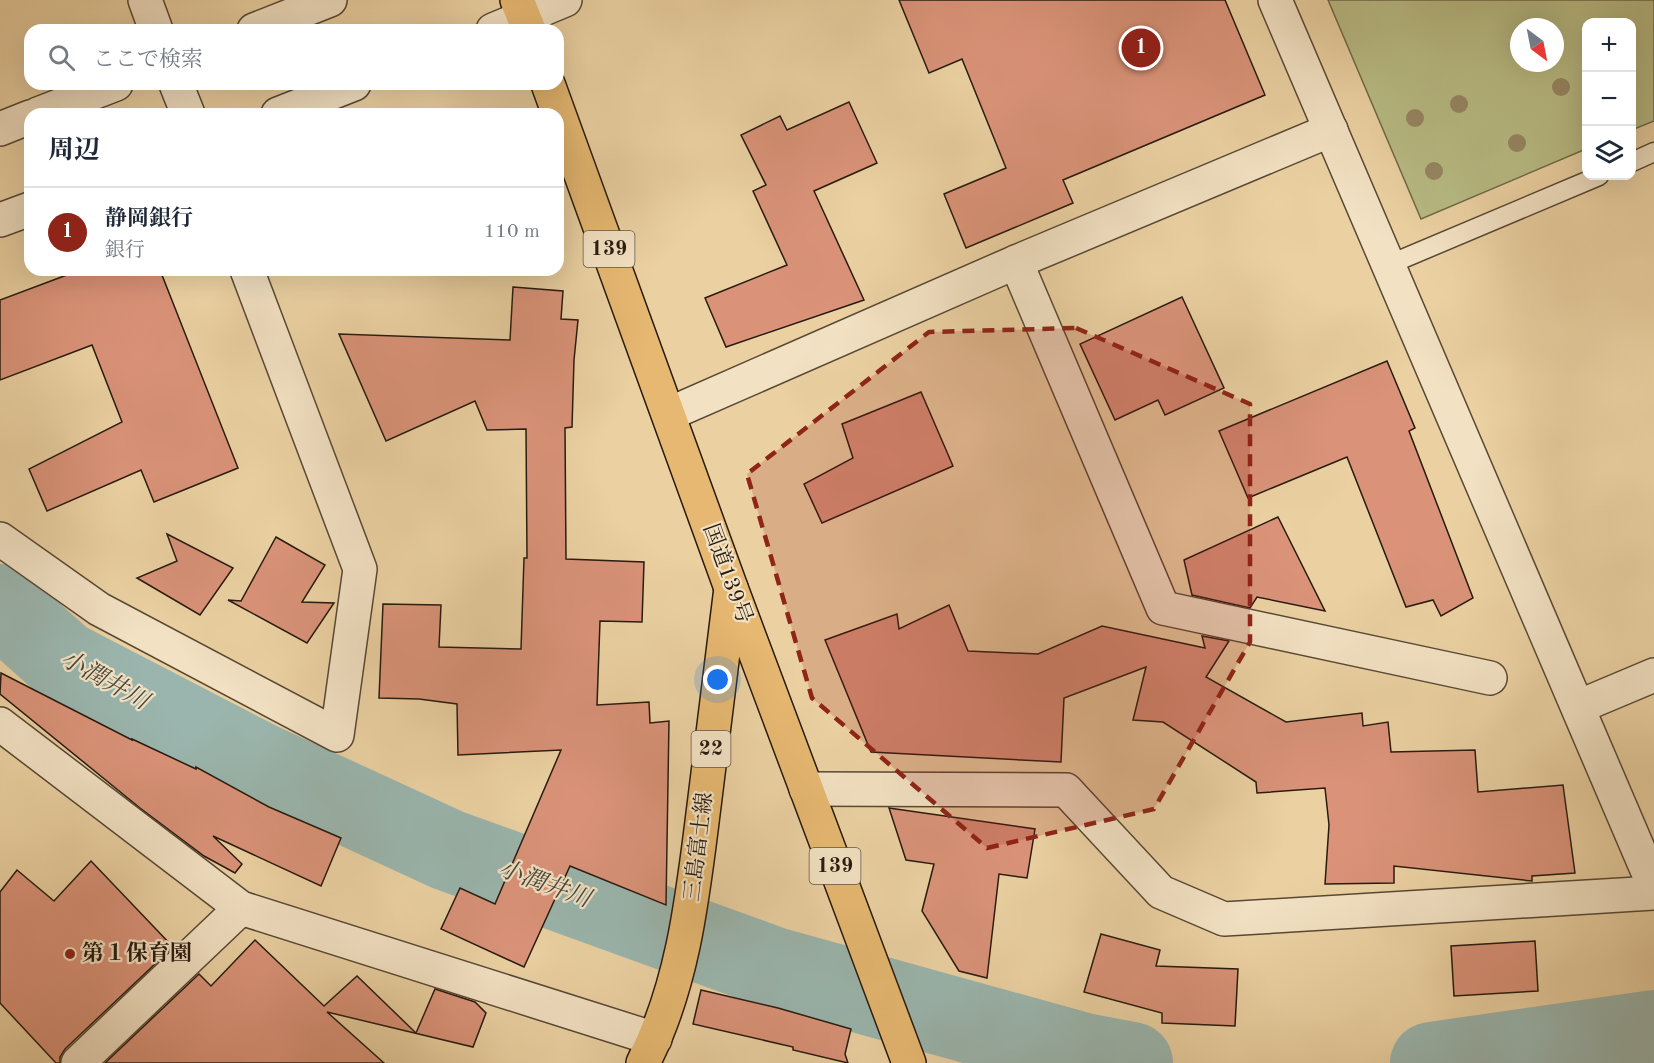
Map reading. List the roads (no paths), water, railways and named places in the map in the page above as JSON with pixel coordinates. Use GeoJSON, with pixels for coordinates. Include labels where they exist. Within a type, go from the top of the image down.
{"type":"FeatureCollection","features":[{"type":"Feature","properties":{"kind":"main road","name":"国道139号"},"geometry":{"type":"LineString","coordinates":[[550,90],[557,108]]}},
{"type":"Feature","properties":{"kind":"main road","name":"国道139号"},"geometry":{"type":"LineString","coordinates":[[564,128],[731,588],[909,1063]]}},
{"type":"Feature","properties":{"kind":"main road","name":"三島富士線"},"geometry":{"type":"LineString","coordinates":[[649,1051],[673,983],[691,910],[731,588]]}},
{"type":"Feature","properties":{"kind":"street"},"geometry":{"type":"LineString","coordinates":[[145,0],[154,24]]}},
{"type":"Feature","properties":{"kind":"street"},"geometry":{"type":"LineString","coordinates":[[269,24],[330,0]]}},
{"type":"Feature","properties":{"kind":"street"},"geometry":{"type":"LineString","coordinates":[[506,24],[566,0]]}},
{"type":"Feature","properties":{"kind":"street"},"geometry":{"type":"LineString","coordinates":[[1275,0],[1654,886]]}},
{"type":"Feature","properties":{"kind":"street"},"geometry":{"type":"LineString","coordinates":[[54,108],[100,90]]}},
{"type":"Feature","properties":{"kind":"street"},"geometry":{"type":"LineString","coordinates":[[178,90],[186,108]]}},
{"type":"Feature","properties":{"kind":"street"},"geometry":{"type":"LineString","coordinates":[[293,108],[339,90]]}},
{"type":"Feature","properties":{"kind":"street"},"geometry":{"type":"LineString","coordinates":[[0,129],[24,119]]}},
{"type":"Feature","properties":{"kind":"street"},"geometry":{"type":"LineString","coordinates":[[669,414],[1016,262],[1331,130]]}},
{"type":"Feature","properties":{"kind":"street"},"geometry":{"type":"LineString","coordinates":[[0,220],[24,210]]}},
{"type":"Feature","properties":{"kind":"street"},"geometry":{"type":"LineString","coordinates":[[1016,262],[1162,608],[1490,678]]}},
{"type":"Feature","properties":{"kind":"street"},"geometry":{"type":"LineString","coordinates":[[0,539],[99,609],[337,735],[360,569],[249,276]]}},
{"type":"Feature","properties":{"kind":"street"},"geometry":{"type":"LineString","coordinates":[[1578,707],[1654,675]]}},
{"type":"Feature","properties":{"kind":"street"},"geometry":{"type":"LineString","coordinates":[[0,724],[241,908],[649,1051]]}},
{"type":"Feature","properties":{"kind":"street"},"geometry":{"type":"LineString","coordinates":[[806,789],[1066,790],[1161,892],[1224,919],[1654,893]]}},
{"type":"Feature","properties":{"kind":"street"},"geometry":{"type":"LineString","coordinates":[[78,1063],[241,908]]}},
{"type":"Feature","properties":{"kind":"lane"},"geometry":{"type":"LineString","coordinates":[[1636,160],[1654,152]]}},
{"type":"Feature","properties":{"kind":"lane"},"geometry":{"type":"LineString","coordinates":[[1388,265],[1590,180]]}},
{"type":"Feature","properties":{"kind":"waterway","name":"小潤井川"},"geometry":{"type":"LineString","coordinates":[[0,605],[64,662],[259,763],[448,850],[774,968],[1084,1054],[1132,1063]]}},
{"type":"Feature","properties":{"kind":"waterway","name":"小潤井川"},"geometry":{"type":"LineString","coordinates":[[1431,1063],[1654,1031]]}},
{"type":"Feature","properties":{"kind":"place","name":"静岡銀行"},"geometry":{"type":"Point","coordinates":[1141,48]}},
{"type":"Feature","properties":{"kind":"place","name":"第１保育園"},"geometry":{"type":"Point","coordinates":[70,954]}}]}
